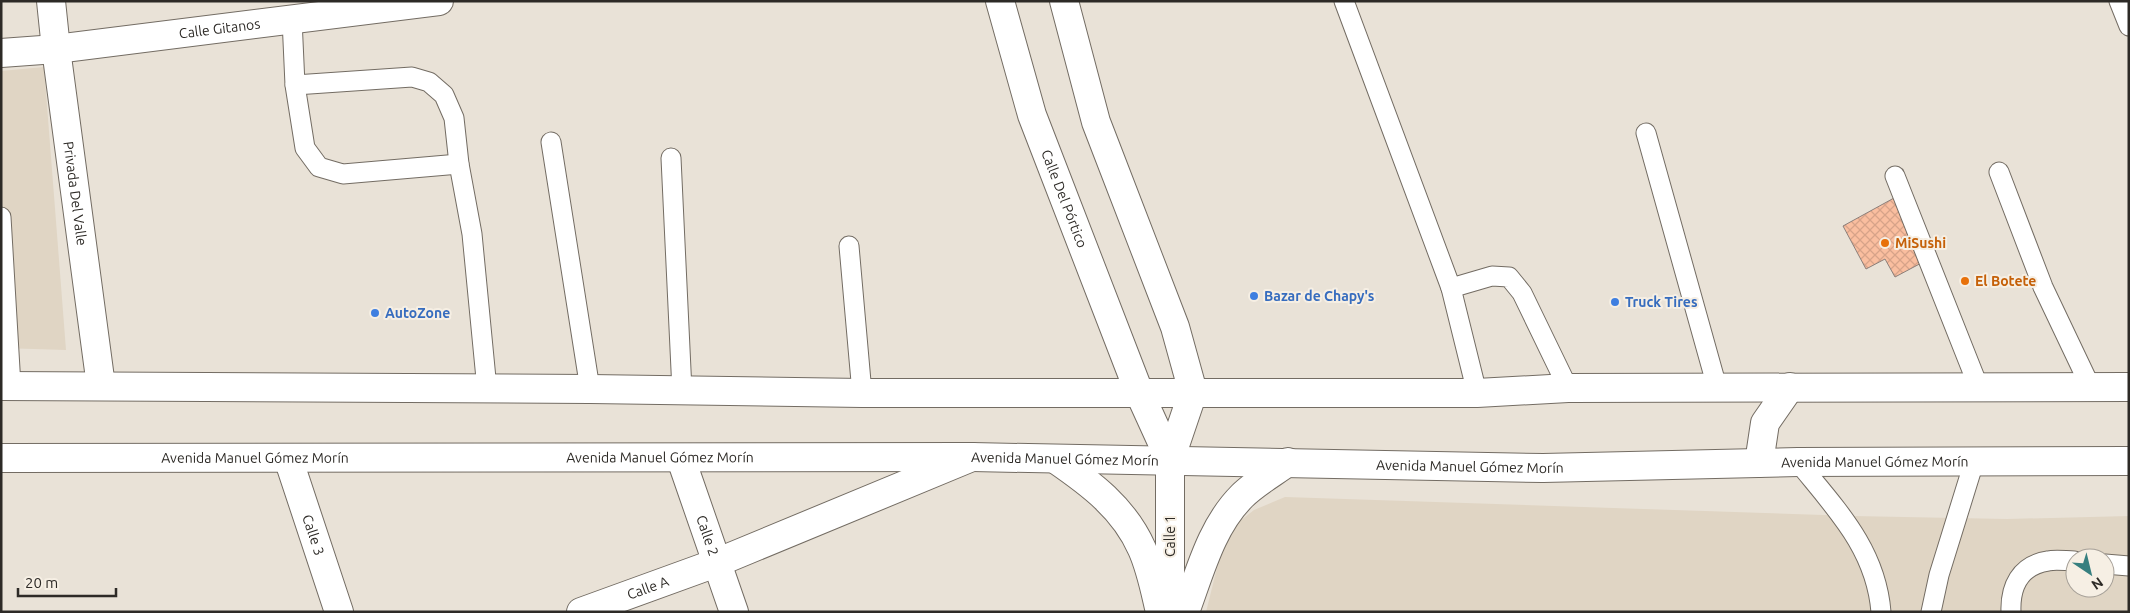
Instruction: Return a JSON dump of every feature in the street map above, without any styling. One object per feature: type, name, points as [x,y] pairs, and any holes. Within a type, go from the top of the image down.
[{"type":"main road","name":"Privada Del Valle","points":[[52,1],[56,49],[101,386]]},
{"type":"main road","name":"Calle Gitanos","points":[[1,53],[56,49],[399,4],[438,1]]},
{"type":"main road","name":"Calle Del Pórtico","points":[[1000,1],[1032,115],[1139,392]]},
{"type":"main road","points":[[1064,1],[1096,122],[1175,327],[1193,392]]},
{"type":"main road","points":[[6,386],[590,389],[862,393],[1477,393],[1568,388],[2129,387]]},
{"type":"main road","points":[[1760,464],[1765,424],[1790,388]]},
{"type":"main road","name":"Calle 1","points":[[1139,392],[1170,460]]},
{"type":"main road","name":"Calle 1","points":[[1170,612],[1170,460],[1193,392]]},
{"type":"main road","name":"Avenida Manuel Gómez Morín","points":[[1,458],[972,458],[1288,462],[1543,468],[1798,462],[2129,461]]},
{"type":"main road","name":"Calle 3","points":[[288,458],[339,612]]},
{"type":"main road","name":"Calle A","points":[[580,612],[716,562],[972,458]]},
{"type":"main road","name":"Calle 2","points":[[681,459],[734,612]]},
{"type":"main road","points":[[1055,459],[1088,482],[1114,505],[1130,526],[1148,565],[1160,612]]},
{"type":"main road","points":[[1185,612],[1215,533],[1230,510],[1243,495],[1288,462]]},
{"type":"lane","points":[[1344,1],[1451,288],[1477,393]]},
{"type":"lane","points":[[2119,1],[2129,26]]},
{"type":"lane","points":[[292,19],[295,85],[304,148],[319,167],[343,174],[459,164]]},
{"type":"lane","points":[[295,85],[412,76],[429,82],[444,95],[454,118],[459,164],[472,234],[487,389]]},
{"type":"lane","points":[[1646,133],[1717,387]]},
{"type":"lane","points":[[551,142],[590,389]]},
{"type":"lane","points":[[671,158],[682,391]]},
{"type":"lane","points":[[1999,172],[2043,287],[2091,388]]},
{"type":"lane","points":[[1895,176],[1979,388]]},
{"type":"lane","points":[[1,217],[6,386]]},
{"type":"lane","points":[[849,246],[862,393]]},
{"type":"lane","points":[[1451,288],[1492,276],[1509,277],[1522,293],[1568,388]]},
{"type":"lane","points":[[1798,462],[1841,515],[1862,547],[1872,566],[1879,590],[1881,612]]},
{"type":"lane","points":[[1931,612],[1939,575],[1974,462]]},
{"type":"lane","points":[[2011,612],[2012,589],[2018,577],[2034,564],[2048,560],[2065,561]]},
{"type":"lane","points":[[2115,565],[2129,566]]},
{"type":"shaded area","points":[[44,67],[66,350],[1,348],[1,71]]},
{"type":"shaded area","points":[[1285,497],[1853,516],[2007,519],[2129,516],[2129,612],[1206,612],[1226,532],[1254,510]]},
{"type":"building","name":"MiSushi","points":[[1894,198],[1927,260],[1895,277],[1885,259],[1866,269],[1843,226]]},
{"type":"place","name":"MiSushi","points":[[1885,243]]},
{"type":"place","name":"El Botete","points":[[1965,281]]},
{"type":"place","name":"Bazar de Chapy's","points":[[1254,296]]},
{"type":"place","name":"Truck Tires","points":[[1615,302]]},
{"type":"place","name":"AutoZone","points":[[375,313]]}]
